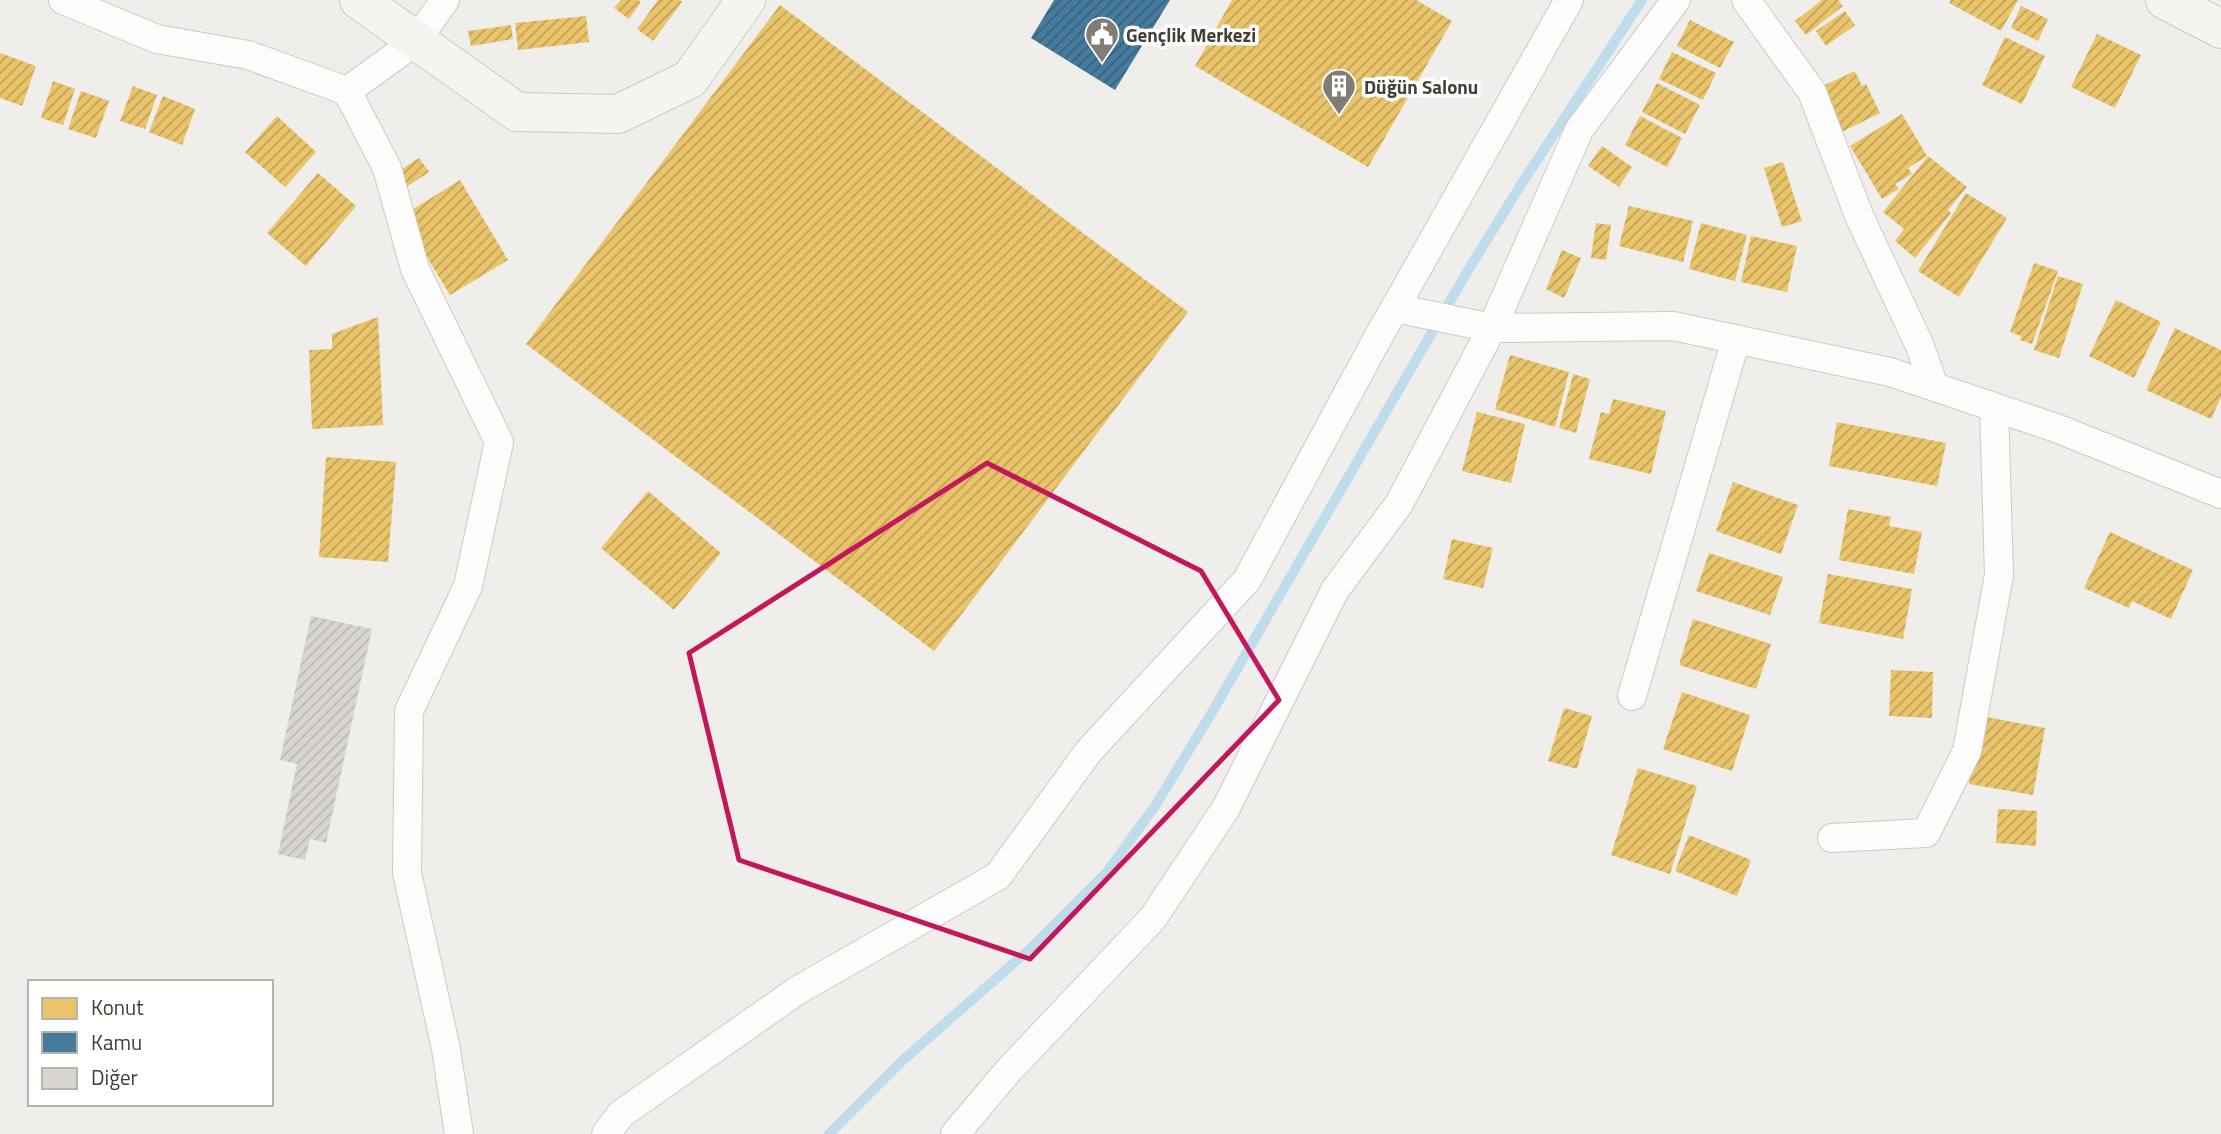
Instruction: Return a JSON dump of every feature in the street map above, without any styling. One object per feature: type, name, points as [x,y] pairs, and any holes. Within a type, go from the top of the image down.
[{"type":"street","points":[[63,0],[157,39],[248,55],[347,91],[387,168],[415,269],[499,442],[468,586],[409,711],[407,873],[446,1049],[458,1134]]},
{"type":"street","points":[[359,0],[517,112],[618,114],[690,79],[737,3]]},
{"type":"street","points":[[347,91],[416,41],[445,0]]},
{"type":"street","points":[[606,1134],[621,1114],[798,990],[998,876],[1089,751],[1247,580],[1408,311],[1569,0]]},
{"type":"street","points":[[956,1134],[1009,1070],[1153,918],[1226,808],[1335,590],[1399,503],[1482,326],[1579,130],[1676,0]]},
{"type":"street","points":[[1746,0],[1812,92],[1860,218],[1919,344],[1934,386]]},
{"type":"street","points":[[2165,0],[2221,29]]},
{"type":"street","points":[[1408,311],[1482,326],[1673,326],[1890,372],[2056,428],[2221,494]]},
{"type":"street","points":[[1632,696],[1736,340]]},
{"type":"street","points":[[1832,838],[1926,833],[1967,751],[1999,575],[1994,407]]},
{"type":"highlighted area","points":[[987,463],[1201,571],[1279,700],[1030,959],[739,860],[689,653]]},
{"type":"building: Konut","points":[[621,0],[641,2],[629,19],[614,8]]},
{"type":"building: Konut","points":[[658,0],[682,2],[653,41],[637,29]]},
{"type":"building: Konut","name":"Düğün Salonu","points":[[1232,0],[1416,0],[1452,21],[1368,167],[1195,66]]},
{"type":"building: Konut","points":[[1822,0],[1838,0],[1843,6],[1806,35],[1795,21]]},
{"type":"building: Konut","points":[[1951,0],[2018,0],[2001,31],[1949,3]]},
{"type":"building: Konut","points":[[780,5],[1188,312],[934,651],[526,344]]},
{"type":"building: Konut","points":[[2021,6],[2048,19],[2038,41],[2011,28]]},
{"type":"building: Konut","points":[[1845,11],[1855,25],[1826,46],[1816,31]]},
{"type":"building: Konut","points":[[586,16],[589,42],[518,50],[515,23]]},
{"type":"building: Konut","points":[[1690,20],[1734,42],[1720,68],[1677,46]]},
{"type":"building: Konut","points":[[511,25],[513,39],[471,46],[468,31]]},
{"type":"building: Konut","points":[[2097,34],[2141,55],[2115,108],[2071,87]]},
{"type":"building: Konut","points":[[2005,37],[2045,56],[2022,104],[1982,85]]},
{"type":"building: Konut","points":[[1672,52],[1716,73],[1703,100],[1659,79]]},
{"type":"building: Konut","points":[[0,53],[36,66],[22,106],[0,98]]},
{"type":"building: Konut","points":[[1855,71],[1862,86],[1866,84],[1880,113],[1842,132],[1821,87]]},
{"type":"building: Konut","points":[[53,81],[75,89],[63,125],[41,118]]},
{"type":"building: Konut","points":[[1657,83],[1700,105],[1685,134],[1642,112]]},
{"type":"building: Konut","points":[[133,86],[157,95],[145,129],[120,121]]},
{"type":"building: Konut","points":[[81,91],[109,101],[96,138],[68,129]]},
{"type":"building: Konut","points":[[163,96],[195,109],[182,145],[149,132]]},
{"type":"building: Konut","points":[[1902,114],[1927,156],[1908,168],[1912,174],[1895,184],[1899,189],[1882,199],[1850,146]]},
{"type":"building: Konut","points":[[277,116],[316,152],[285,187],[245,152]]},
{"type":"building: Konut","points":[[1640,116],[1682,138],[1667,167],[1625,145]]},
{"type":"building: Konut","points":[[1602,146],[1632,167],[1619,187],[1588,166]]},
{"type":"building: Konut","points":[[1928,156],[1967,187],[1948,210],[1951,213],[1915,258],[1895,241],[1904,229],[1883,212]]},
{"type":"building: Konut","points":[[419,158],[429,172],[405,188],[396,173]]},
{"type":"building: Konut","points":[[1783,162],[1802,221],[1782,227],[1764,168]]},
{"type":"building: Konut","points":[[318,173],[356,206],[306,266],[267,233]]},
{"type":"building: Konut","points":[[460,180],[508,260],[450,295],[402,216]]},
{"type":"building: Konut","points":[[1966,193],[2007,218],[1959,297],[1918,271]]},
{"type":"building: Konut","points":[[1629,206],[1693,221],[1683,262],[1619,246]]},
{"type":"building: Konut","points":[[1596,223],[1611,225],[1606,260],[1591,258]]},
{"type":"building: Konut","points":[[1701,223],[1747,235],[1735,281],[1689,269]]},
{"type":"building: Konut","points":[[1751,236],[1797,246],[1787,292],[1741,282]]},
{"type":"building: Konut","points":[[1562,250],[1581,258],[1564,298],[1546,289]]},
{"type":"building: Konut","points":[[2034,263],[2058,271],[2032,344],[2020,340],[2021,336],[2010,332]]},
{"type":"building: Konut","points":[[2058,276],[2083,284],[2059,358],[2034,350]]},
{"type":"building: Konut","points":[[2116,300],[2161,322],[2134,378],[2089,356]]},
{"type":"building: Konut","points":[[378,317],[383,425],[312,429],[309,350],[332,349],[332,334]]},
{"type":"building: Konut","points":[[2175,328],[2221,350],[2221,397],[2211,419],[2146,390]]},
{"type":"building: Konut","points":[[1510,355],[1569,372],[1555,427],[1495,409]]},
{"type":"building: Konut","points":[[1573,374],[1590,379],[1576,433],[1559,428]]},
{"type":"building: Konut","points":[[1613,399],[1666,411],[1651,474],[1589,459],[1601,412],[1609,414]]},
{"type":"building: Konut","points":[[1477,412],[1525,424],[1511,483],[1462,471]]},
{"type":"building: Konut","points":[[1837,422],[1946,443],[1937,486],[1829,466]]},
{"type":"building: Konut","points":[[326,457],[396,462],[388,562],[319,557]]},
{"type":"building: Konut","points":[[1733,482],[1798,505],[1781,554],[1716,531]]},
{"type":"building: Konut","points":[[648,491],[721,553],[674,610],[601,548]]},
{"type":"building: Konut","points":[[1848,509],[1891,517],[1889,526],[1922,532],[1914,574],[1839,560]]},
{"type":"building: Konut","points":[[2110,532],[2193,570],[2171,619],[2132,601],[2129,608],[2084,588]]},
{"type":"building: Konut","points":[[1452,539],[1493,548],[1483,588],[1443,579]]},
{"type":"building: Konut","points":[[1709,553],[1783,577],[1770,615],[1696,591]]},
{"type":"building: Konut","points":[[1828,574],[1912,589],[1903,639],[1819,623]]},
{"type":"building: Konut","points":[[1693,619],[1771,644],[1756,689],[1679,665]]},
{"type":"building: Konut","points":[[1891,670],[1933,672],[1932,718],[1889,716]]},
{"type":"building: Konut","points":[[1682,692],[1750,715],[1732,771],[1663,749]]},
{"type":"building: Konut","points":[[1564,708],[1592,716],[1577,769],[1548,761]]},
{"type":"building: Konut","points":[[1981,716],[2045,728],[2033,795],[1969,784]]},
{"type":"building: Konut","points":[[1638,768],[1697,786],[1670,874],[1611,855]]},
{"type":"building: Konut","points":[[1998,809],[2037,811],[2036,846],[1996,843]]},
{"type":"building: Konut","points":[[1689,835],[1751,860],[1737,896],[1675,871]]},
{"type":"building: Kamu","name":"Gençlik Merkezi","points":[[1054,0],[1170,0],[1115,90],[1031,38]]},
{"type":"building: Diğer","points":[[311,616],[372,629],[326,843],[310,839],[305,860],[278,854],[297,764],[280,760]]},
{"type":"waterway","points":[[829,1134],[902,1061],[1031,948],[1107,872],[1155,806],[1467,272],[1642,0]]},
{"type":"place","name":"Gençlik Merkezi","points":[[1102,64]]},
{"type":"place","name":"Düğün Salonu","points":[[1339,116]]}]
